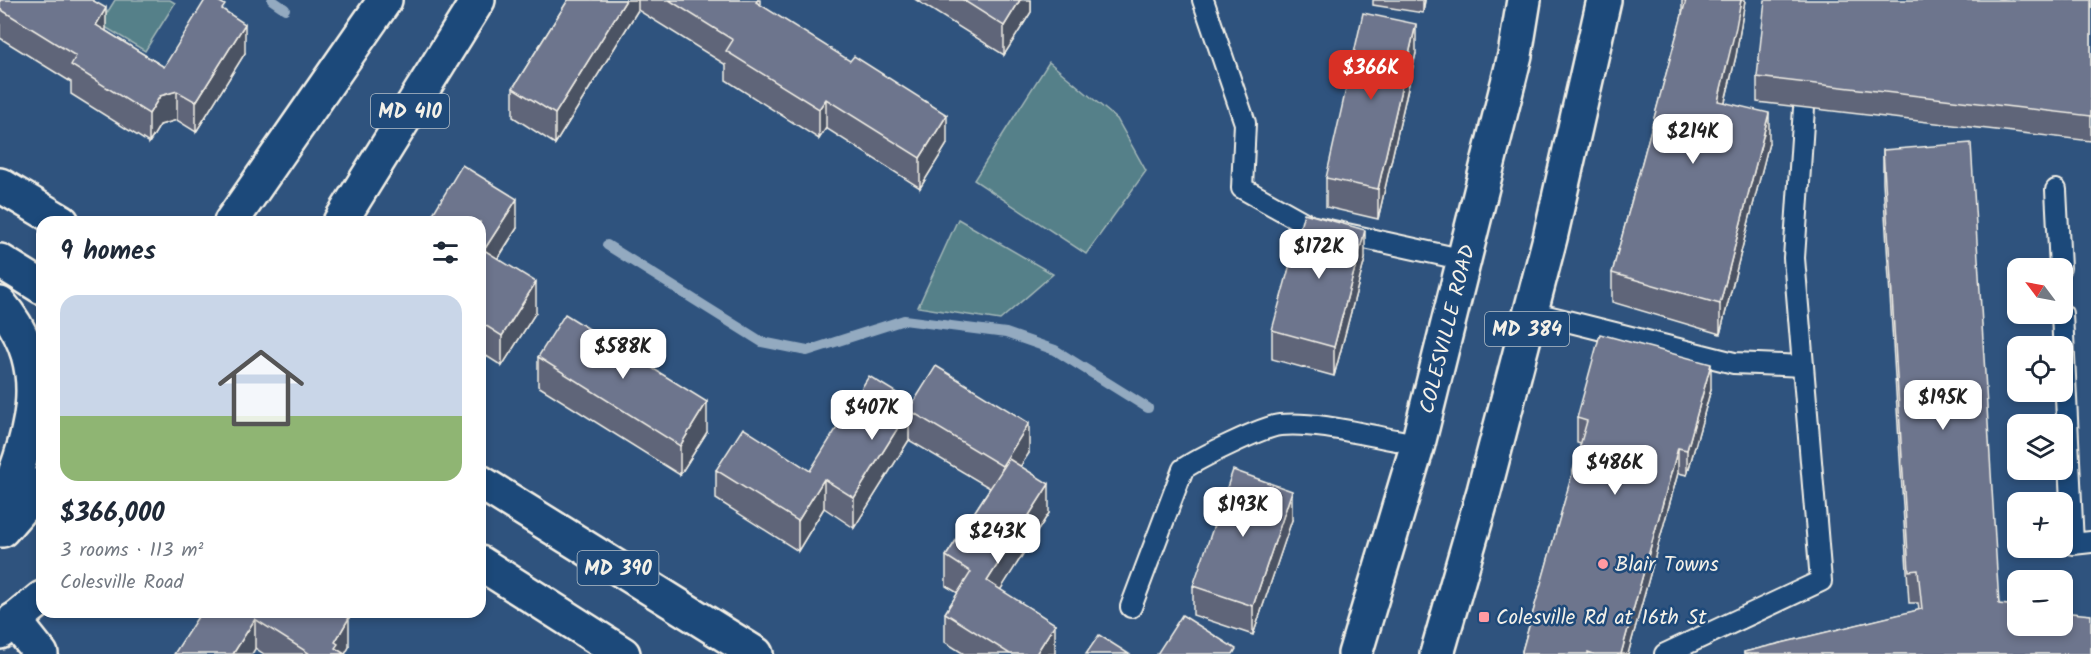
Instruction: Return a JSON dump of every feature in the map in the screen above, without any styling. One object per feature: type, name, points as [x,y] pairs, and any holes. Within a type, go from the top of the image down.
[{"type":"main road","points":[[235,216],[385,0]]},
{"type":"main road","name":"MD 410","points":[[344,216],[478,0]]},
{"type":"main road","name":"COLESVILLE ROAD","points":[[1355,654],[1418,444],[1515,55],[1524,0]]},
{"type":"main road","name":"MD 384","points":[[1437,654],[1484,491],[1531,312],[1600,25],[1604,0]]},
{"type":"main road","points":[[0,185],[52,216]]},
{"type":"main road","points":[[0,261],[36,283]]},
{"type":"main road","points":[[0,304],[12,319],[31,366],[34,391],[30,432],[0,512]]},
{"type":"main road","name":"MD 390","points":[[486,486],[756,654]]},
{"type":"main road","points":[[0,533],[36,491]]},
{"type":"main road","points":[[486,567],[623,654]]},
{"type":"main road","points":[[36,603],[7,626],[41,654]]},
{"type":"lane","points":[[1203,0],[1245,123],[1242,188],[1310,226],[1465,260]]},
{"type":"lane","points":[[1665,654],[1821,581],[1794,258],[1804,108]]},
{"type":"lane","points":[[2056,190],[2059,258]]},
{"type":"lane","points":[[1531,312],[1734,363],[1803,366]]},
{"type":"lane","points":[[2062,324],[2073,544],[2091,542]]},
{"type":"lane","points":[[1131,607],[1183,469],[1199,458],[1279,425],[1319,427],[1418,444]]},
{"type":"green space","points":[[115,0],[170,0],[175,3],[145,51],[100,24]]},
{"type":"green space","points":[[1049,62],[1117,119],[1146,171],[1086,254],[974,180]]},
{"type":"green space","points":[[958,219],[1053,274],[1000,320],[918,307]]},
{"type":"building","points":[[0,0],[92,0],[106,8],[96,25],[164,67],[205,0],[216,0],[225,5],[222,9],[245,24],[196,102],[177,91],[160,96],[149,114],[71,65],[76,56],[0,9]]},
{"type":"building","points":[[568,0],[626,0],[555,114],[513,88]]},
{"type":"building","points":[[669,0],[758,0],[756,2],[850,61],[854,56],[947,115],[920,158],[826,99],[819,109],[726,51],[733,40]]},
{"type":"building","points":[[963,0],[1020,0],[1004,26]]},
{"type":"building","points":[[1686,0],[1741,0],[1718,101],[1769,113],[1720,304],[1612,273]]},
{"type":"building","points":[[1765,0],[2091,0],[2091,116],[1757,77]]},
{"type":"building","points":[[1363,13],[1416,24],[1378,189],[1326,178]]},
{"type":"building","points":[[1971,143],[1999,604],[2007,605],[2007,636],[2073,636],[2073,613],[2091,615],[2091,654],[1744,654],[1744,652],[1922,609],[1918,570],[1909,571],[1883,150]]},
{"type":"building","points":[[462,165],[517,199],[486,247],[486,216],[432,216]]},
{"type":"building","points":[[1304,213],[1365,230],[1334,347],[1272,330]]},
{"type":"building","points":[[486,251],[536,282],[502,336],[486,326]]},
{"type":"building","points":[[565,314],[707,402],[680,446],[538,357]]},
{"type":"building","name":"Blair Towns","points":[[1600,334],[1711,364],[1687,450],[1678,448],[1621,654],[1588,652],[1588,654],[1523,654],[1587,421],[1577,418]]},
{"type":"building","points":[[936,366],[1029,423],[1002,466],[909,410],[854,498],[824,479],[798,521],[716,470],[743,428],[810,471],[869,376],[913,403]]},
{"type":"building","points":[[1009,459],[1049,484],[987,581],[1055,624],[1036,654],[1010,654],[945,613],[971,572],[946,556]]},
{"type":"building","points":[[1233,470],[1292,491],[1253,606],[1193,586]]},
{"type":"building","points":[[1182,615],[1236,649],[1233,654],[1157,654]]},
{"type":"building","points":[[197,618],[349,618],[335,642],[338,644],[335,648],[345,654],[310,654],[255,619],[233,654],[174,654]]},
{"type":"building","points":[[1099,635],[1129,654],[1086,654]]},
{"type":"waterway","points":[[272,0],[285,9]]},
{"type":"waterway","points":[[607,245],[762,342],[807,351],[904,320],[1006,333],[1055,350],[1148,408]]},
{"type":"place","name":"Blair Towns","points":[[1603,564]]},
{"type":"place","name":"Colesville Rd at 16th St","points":[[1484,617]]}]
